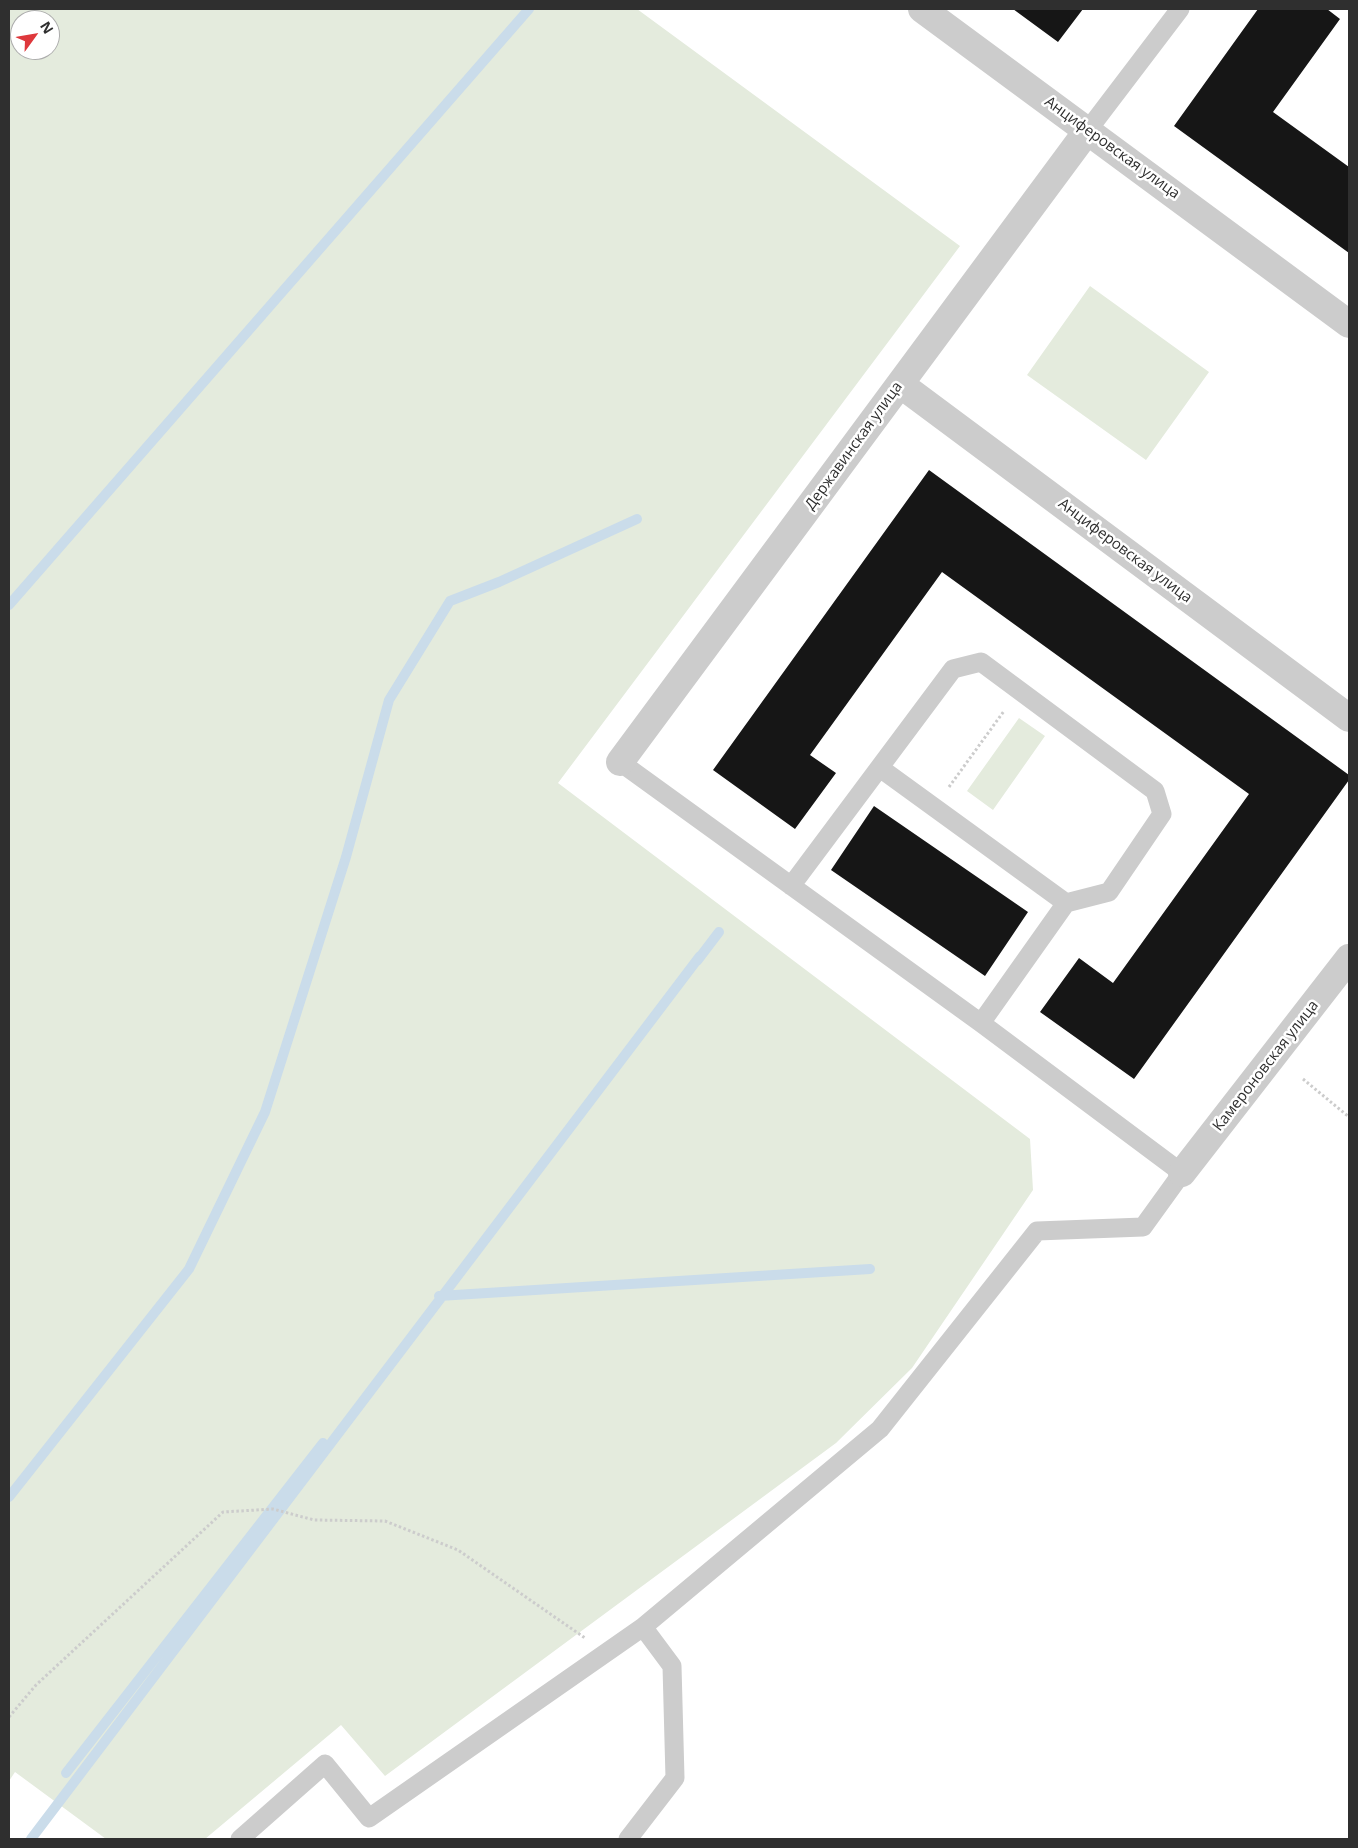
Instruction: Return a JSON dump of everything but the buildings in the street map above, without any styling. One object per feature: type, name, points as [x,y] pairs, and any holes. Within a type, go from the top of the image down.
[{"type":"street","name":"Анциферовская улица","points":[[922,9],[1349,324]]},
{"type":"street","name":"Державинская улица","points":[[620,762],[1088,130]]},
{"type":"street","name":"Анциферовская улица","points":[[900,384],[1349,718]]},
{"type":"street","name":"Камероновская улица","points":[[1182,1173],[1349,958]]},
{"type":"lane","points":[[1088,130],[1180,9]]},
{"type":"lane","points":[[791,886],[953,669],[981,662],[1154,791],[1162,814],[1109,892],[1066,903],[981,1023]]},
{"type":"lane","points":[[240,1839],[325,1764],[369,1818],[643,1627],[880,1429],[1038,1231],[1143,1227],[1182,1173],[981,1023],[620,762]]},
{"type":"lane","points":[[880,768],[1066,903]]},
{"type":"lane","points":[[628,1839],[675,1778],[672,1666],[643,1627]]},
{"type":"path","points":[[934,807],[1019,690]]},
{"type":"path","points":[[1303,1078],[1349,1117]]},
{"type":"path","points":[[9,1717],[36,1685],[223,1512],[273,1509],[314,1520],[385,1521],[458,1550],[606,1653]]},
{"type":"shaded area","points":[[9,9],[637,9],[960,246],[558,783],[1030,1139],[1033,1190],[912,1368],[836,1443],[385,1776],[341,1725],[205,1839],[106,1839],[15,1772],[9,1781]]},
{"type":"shaded area","points":[[1090,286],[1209,372],[1146,460],[1027,375]]},
{"type":"shaded area","points":[[1019,718],[1045,736],[993,810],[967,791]]},
{"type":"waterway","points":[[9,605],[529,9]]},
{"type":"waterway","points":[[9,1497],[189,1269],[265,1112],[346,857],[389,700],[450,601],[499,582],[637,519]]},
{"type":"waterway","points":[[697,961],[719,932]]},
{"type":"waterway","points":[[31,1839],[700,956]]},
{"type":"waterway","points":[[439,1296],[870,1269]]},
{"type":"waterway","points":[[66,1773],[323,1443]]}]
